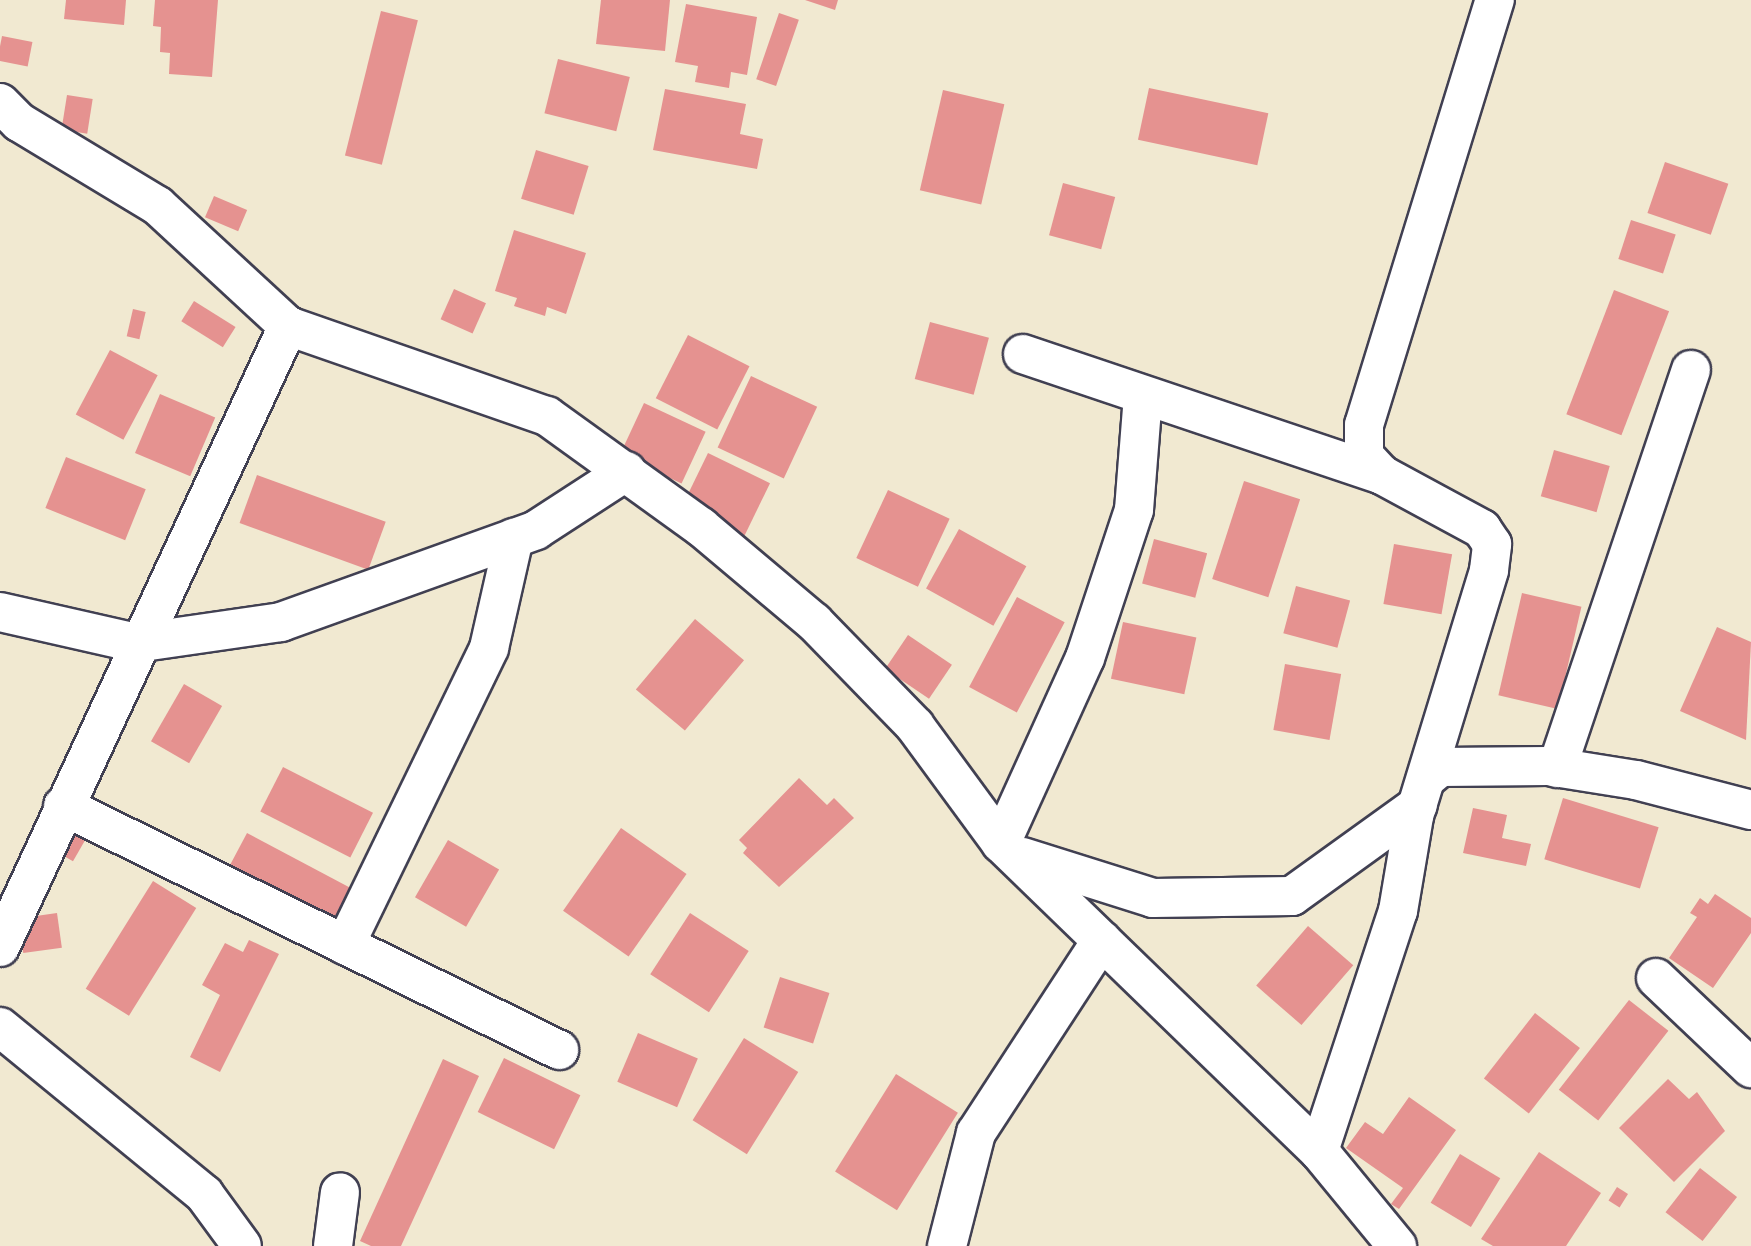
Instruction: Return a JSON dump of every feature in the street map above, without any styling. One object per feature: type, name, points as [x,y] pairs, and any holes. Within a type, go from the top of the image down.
[{"type":"street","points":[[1382,475],[1364,456],[1364,425],[1495,0]]},
{"type":"street","points":[[6,115],[158,206],[288,326],[547,416],[627,471],[814,622],[915,726],[1008,849],[1319,1151],[1397,1246]]},
{"type":"street","points":[[0,947],[136,643],[288,326]]},
{"type":"street","points":[[1023,354],[1382,475],[1466,516],[1492,544],[1422,792],[1398,911],[1319,1151]]},
{"type":"street","points":[[1557,768],[1691,370]]},
{"type":"street","points":[[1008,849],[1085,658],[1135,510],[1143,396]]},
{"type":"street","points":[[0,612],[136,643],[281,622],[514,538],[627,471]]},
{"type":"street","points":[[345,946],[489,648],[514,538]]},
{"type":"street","points":[[1008,849],[1153,898],[1292,896],[1422,792],[1440,767],[1463,765],[1557,768],[1751,810]]},
{"type":"street","points":[[63,806],[559,1050]]},
{"type":"street","points":[[947,1246],[976,1133],[1102,940]]},
{"type":"street","points":[[1656,978],[1751,1068]]},
{"type":"street","points":[[0,1027],[204,1194],[243,1246]]},
{"type":"street","points":[[333,1246],[340,1192]]},
{"type":"building","points":[[66,0],[126,0],[124,25],[64,19]]},
{"type":"building","points":[[155,0],[218,0],[212,77],[169,74],[170,53],[160,52],[161,27],[153,26]]},
{"type":"building","points":[[601,0],[670,0],[665,51],[596,44]]},
{"type":"building","points":[[805,0],[838,0],[835,10]]},
{"type":"building","points":[[686,4],[757,17],[747,75],[731,72],[729,88],[695,82],[698,66],[675,62]]},
{"type":"building","points":[[381,11],[418,20],[382,165],[345,156]]},
{"type":"building","points":[[779,13],[799,20],[776,86],[756,79]]},
{"type":"building","points":[[2,36],[32,42],[28,66],[0,61]]},
{"type":"building","points":[[558,59],[630,77],[616,131],[544,113]]},
{"type":"building","points":[[1149,88],[1268,113],[1257,165],[1138,140]]},
{"type":"building","points":[[665,89],[746,104],[740,134],[763,139],[757,169],[653,150]]},
{"type":"building","points":[[943,90],[1004,104],[981,205],[920,190]]},
{"type":"building","points":[[67,95],[93,99],[87,134],[62,130]]},
{"type":"building","points":[[536,150],[589,166],[574,215],[521,199]]},
{"type":"building","points":[[1665,162],[1728,184],[1711,235],[1647,213]]},
{"type":"building","points":[[1063,183],[1115,197],[1101,249],[1049,235]]},
{"type":"building","points":[[214,196],[247,210],[238,231],[205,217]]},
{"type":"building","points":[[1631,220],[1676,235],[1663,274],[1618,259]]},
{"type":"building","points":[[514,230],[586,253],[566,314],[547,307],[545,316],[514,306],[517,298],[495,291]]},
{"type":"building","points":[[454,289],[486,303],[473,333],[441,319]]},
{"type":"building","points":[[1614,290],[1669,311],[1621,435],[1566,414]]},
{"type":"building","points":[[194,301],[236,327],[223,347],[181,321]]},
{"type":"building","points":[[133,309],[146,312],[139,339],[127,336]]},
{"type":"building","points":[[930,322],[989,338],[974,395],[915,379]]},
{"type":"building","points":[[688,335],[749,366],[717,430],[656,398]]},
{"type":"building","points":[[110,350],[158,375],[123,440],[76,414]]},
{"type":"building","points":[[751,376],[817,407],[784,478],[718,448]]},
{"type":"building","points":[[160,394],[215,417],[190,476],[135,453]]},
{"type":"building","points":[[644,403],[706,432],[682,483],[620,455]]},
{"type":"building","points":[[1554,450],[1610,466],[1597,512],[1541,496]]},
{"type":"building","points":[[708,453],[770,483],[745,535],[683,505]]},
{"type":"building","points":[[66,457],[146,489],[125,540],[45,508]]},
{"type":"building","points":[[257,475],[386,522],[368,570],[240,523]]},
{"type":"building","points":[[1244,481],[1300,499],[1268,597],[1212,579]]},
{"type":"building","points":[[888,490],[950,519],[918,587],[856,558]]},
{"type":"building","points":[[959,529],[1026,566],[993,626],[926,588]]},
{"type":"building","points":[[1154,539],[1207,553],[1195,598],[1142,583]]},
{"type":"building","points":[[1394,544],[1452,554],[1442,614],[1383,604]]},
{"type":"building","points":[[1296,586],[1350,600],[1337,648],[1283,633]]},
{"type":"building","points":[[1522,593],[1581,607],[1558,709],[1498,695]]},
{"type":"building","points":[[1017,597],[1065,622],[1017,712],[969,687]]},
{"type":"building","points":[[695,619],[744,660],[685,731],[636,689]]},
{"type":"building","points":[[1123,622],[1196,638],[1184,694],[1111,679]]},
{"type":"building","points":[[1717,627],[1751,642],[1746,740],[1680,711]]},
{"type":"building","points":[[908,635],[952,665],[929,699],[885,669]]},
{"type":"building","points":[[1285,664],[1341,674],[1329,740],[1273,730]]},
{"type":"building","points":[[184,684],[222,706],[189,763],[151,741]]},
{"type":"building","points":[[283,767],[373,813],[350,857],[260,812]]},
{"type":"building","points":[[799,778],[827,805],[834,798],[854,818],[779,887],[743,853],[747,848],[739,840]]},
{"type":"building","points":[[1563,798],[1659,827],[1640,888],[1544,859]]},
{"type":"building","points":[[1473,808],[1507,815],[1502,838],[1531,844],[1526,866],[1463,853]]},
{"type":"building","points":[[65,815],[91,830],[73,861],[47,846]]},
{"type":"building","points":[[621,828],[687,874],[629,957],[563,911]]},
{"type":"building","points":[[247,833],[352,889],[332,927],[227,871]]},
{"type":"building","points":[[448,840],[499,870],[466,927],[415,897]]},
{"type":"building","points":[[153,881],[196,908],[129,1016],[86,989]]},
{"type":"building","points":[[1715,894],[1751,918],[1751,933],[1713,988],[1669,958],[1697,917],[1690,913],[1700,898],[1708,904]]},
{"type":"building","points":[[57,913],[62,948],[23,953],[18,918]]},
{"type":"building","points":[[690,913],[749,951],[709,1012],[650,974]]},
{"type":"building","points":[[1308,926],[1353,965],[1301,1025],[1256,986]]},
{"type":"building","points":[[249,940],[279,954],[220,1072],[190,1057],[220,995],[202,985],[225,943],[243,952]]},
{"type":"building","points":[[780,977],[829,993],[813,1043],[764,1027]]},
{"type":"building","points":[[1629,1000],[1668,1031],[1598,1121],[1559,1090]]},
{"type":"building","points":[[1535,1013],[1580,1048],[1529,1113],[1484,1078]]},
{"type":"building","points":[[638,1033],[698,1058],[677,1107],[617,1082]]},
{"type":"building","points":[[744,1038],[798,1072],[747,1154],[693,1120]]},
{"type":"building","points":[[504,1058],[580,1095],[554,1149],[478,1112]]},
{"type":"building","points":[[443,1059],[479,1076],[401,1246],[371,1246],[360,1241]]},
{"type":"building","points":[[896,1074],[958,1113],[897,1210],[835,1172]]},
{"type":"building","points":[[1668,1079],[1689,1099],[1697,1092],[1725,1131],[1674,1182],[1619,1128]]},
{"type":"building","points":[[1409,1097],[1456,1130],[1399,1209],[1391,1204],[1403,1188],[1346,1148],[1365,1122],[1383,1134]]},
{"type":"building","points":[[1539,1152],[1601,1193],[1566,1246],[1493,1246],[1481,1239]]},
{"type":"building","points":[[1460,1154],[1500,1178],[1471,1227],[1431,1203]]},
{"type":"building","points":[[1700,1168],[1737,1197],[1703,1241],[1666,1212]]},
{"type":"building","points":[[1617,1187],[1628,1194],[1620,1207],[1609,1201]]}]
